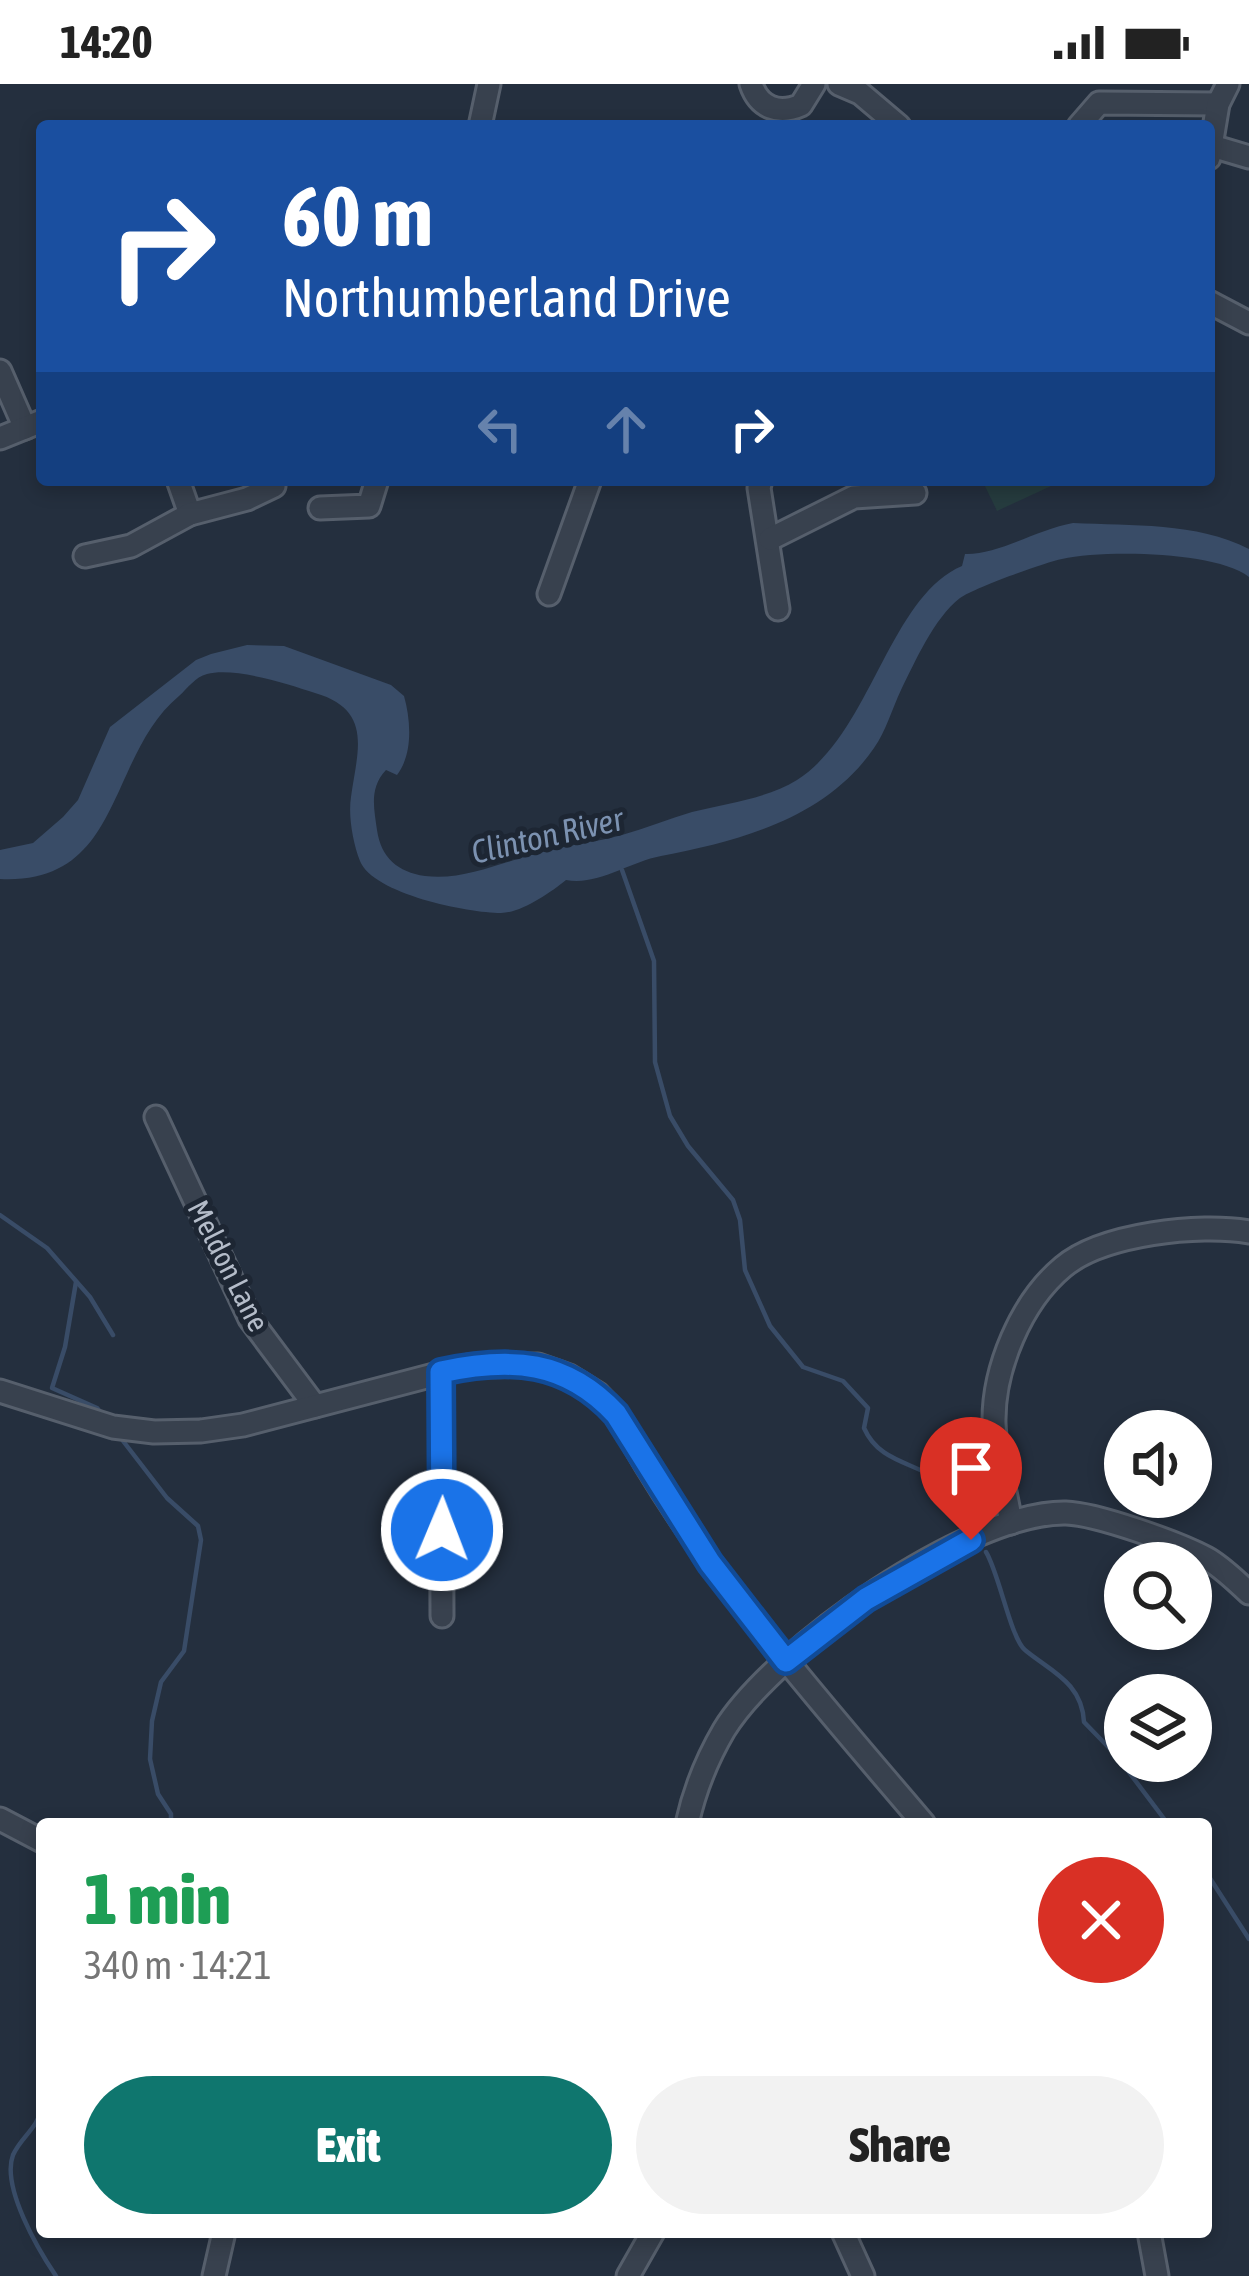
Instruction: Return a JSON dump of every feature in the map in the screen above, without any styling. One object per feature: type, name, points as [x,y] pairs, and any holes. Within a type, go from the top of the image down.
[{"type":"street","points":[[481,120],[489,84]]},
{"type":"street","points":[[751,84],[767,117],[802,105],[814,84]]},
{"type":"street","points":[[839,84],[860,93],[892,120]]},
{"type":"street","points":[[1082,120],[1100,103],[1223,94],[1215,130]]},
{"type":"street","points":[[1215,153],[1249,157]]},
{"type":"street","points":[[1215,305],[1249,323]]},
{"type":"street","points":[[0,371],[33,425],[0,438]]},
{"type":"street","points":[[180,486],[190,514]]},
{"type":"street","points":[[85,556],[131,547],[190,514],[247,499],[274,486]]},
{"type":"street","points":[[320,508],[370,506],[375,486]]},
{"type":"street","points":[[549,594],[588,486]]},
{"type":"street","points":[[760,486],[778,609]]},
{"type":"street","points":[[770,539],[854,497],[915,493]]},
{"type":"street","name":"Meldon Lane","points":[[156,1117],[250,1319],[315,1406]]},
{"type":"street","points":[[1011,1523],[994,1423],[1000,1374],[1028,1309],[1044,1286],[1066,1264],[1130,1239],[1186,1228],[1249,1232]]},
{"type":"street","points":[[0,1391],[113,1427],[154,1432],[243,1425],[468,1366],[538,1365],[569,1376],[598,1394],[616,1414],[710,1563],[919,1818]]},
{"type":"street","points":[[441,1372],[442,1616]]},
{"type":"street","points":[[688,1818],[693,1797],[726,1728],[786,1661],[866,1599],[939,1556],[1011,1523],[1068,1513],[1112,1524],[1210,1560],[1249,1593]]},
{"type":"street","points":[[0,1820],[36,1838]]},
{"type":"street","points":[[214,2276],[223,2238]]},
{"type":"street","points":[[628,2276],[650,2238]]},
{"type":"street","points":[[846,2238],[863,2276]]},
{"type":"street","points":[[1150,2238],[1157,2276]]},
{"type":"green space","points":[[985,486],[1051,486],[997,511]]},
{"type":"water","points":[[1073,523],[1163,527],[1229,540],[1249,549],[1249,577],[1233,568],[1186,558],[1104,554],[1053,561],[960,598],[934,629],[878,741],[854,772],[806,809],[750,834],[649,859],[590,880],[566,880],[509,912],[467,910],[423,899],[383,883],[360,861],[350,812],[357,734],[346,710],[291,685],[219,672],[195,680],[155,722],[109,813],[70,862],[40,875],[0,879],[0,850],[33,843],[63,817],[78,800],[110,727],[196,660],[247,645],[284,646],[391,685],[404,696],[409,726],[406,757],[397,775],[386,770],[381,777],[374,806],[379,840],[387,856],[415,874],[470,873],[759,796],[797,780],[822,759],[844,731],[916,606],[937,582],[962,566],[965,554]]},
{"type":"waterway","points":[[622,870],[654,961],[655,1062],[670,1116],[688,1146],[733,1200],[745,1270],[770,1326],[803,1367],[843,1381],[868,1408],[864,1428],[874,1443],[945,1484],[969,1517]]},
{"type":"waterway","points":[[0,1215],[47,1248],[90,1297],[113,1335]]},
{"type":"waterway","points":[[76,1282],[65,1347],[52,1388],[102,1414]]},
{"type":"waterway","points":[[120,1437],[167,1498],[198,1526],[201,1540],[184,1651],[161,1682],[152,1721],[150,1759],[158,1794],[171,1818]]},
{"type":"waterway","points":[[986,1552],[1020,1643],[1071,1687],[1084,1722],[1116,1755],[1163,1818]]},
{"type":"waterway","points":[[1212,1881],[1249,1939]]},
{"type":"waterway","points":[[36,2122],[13,2155],[12,2184],[24,2218],[56,2276]]},
{"type":"route","points":[[442,1530],[441,1372],[468,1366],[538,1365],[598,1394],[616,1414],[710,1563],[786,1661],[866,1599],[971,1540]]},
{"type":"water label","name":"Clinton River","points":[[547,835]]}]
